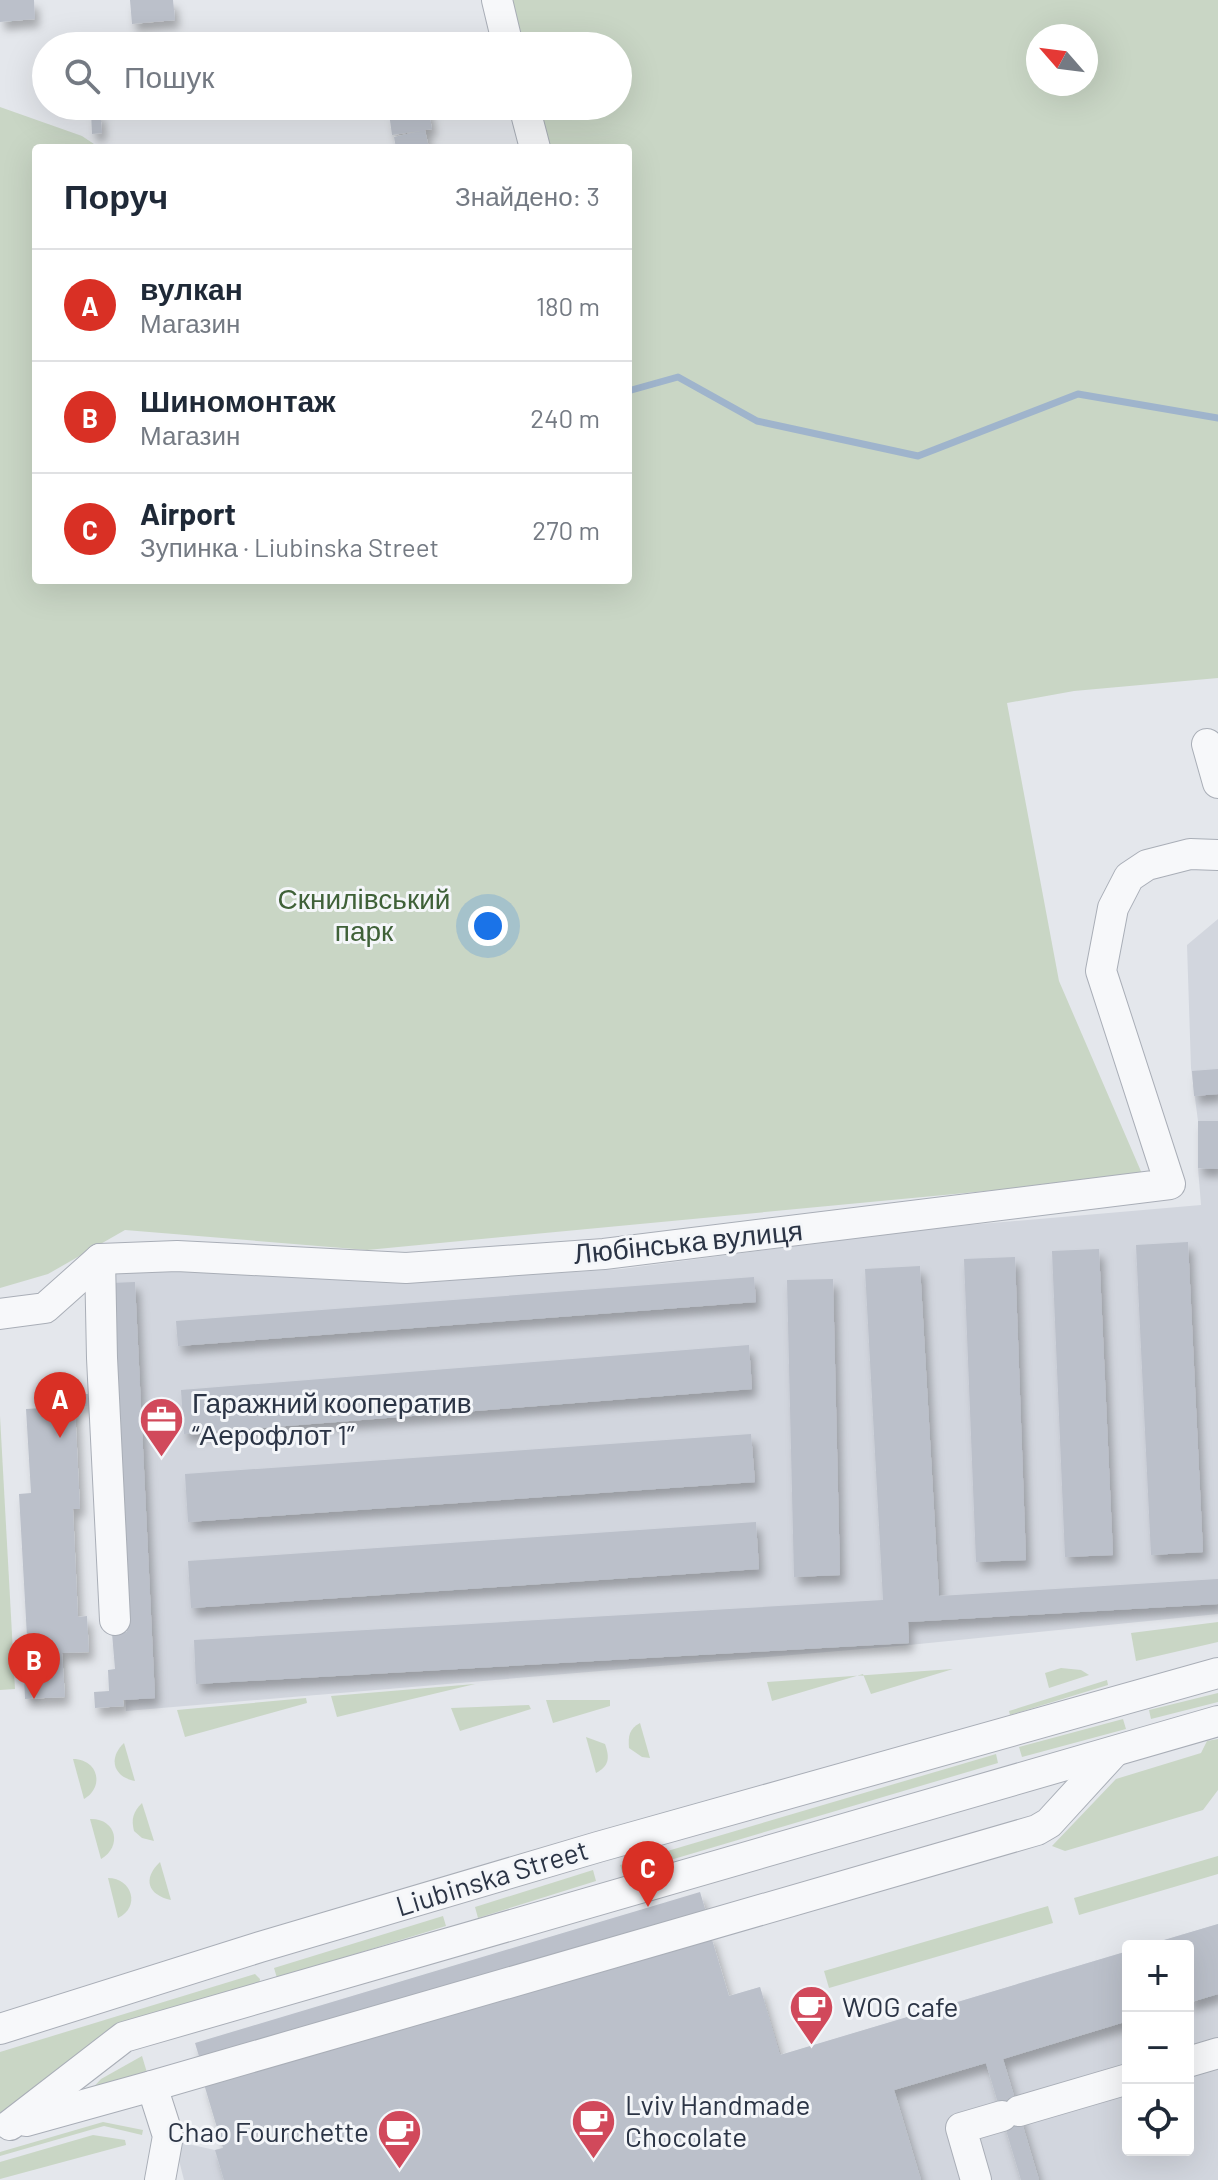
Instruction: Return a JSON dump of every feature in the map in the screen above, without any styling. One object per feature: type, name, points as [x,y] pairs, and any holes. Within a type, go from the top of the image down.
[{"type":"street","points":[[497,0],[505,32]]},
{"type":"street","points":[[528,120],[534,144]]},
{"type":"street","points":[[1207,744],[1218,783]]},
{"type":"street","name":"Любінська вулиця","points":[[100,1259],[177,1256],[406,1268],[436,1266],[604,1254],[1170,1184],[1101,971],[1113,908],[1129,877],[1147,865],[1190,854],[1218,855]]},
{"type":"street","points":[[0,1314],[45,1308],[100,1259]]},
{"type":"street","points":[[100,1259],[115,1620]]},
{"type":"street","name":"Liubinska Street","points":[[0,2029],[260,1947],[598,1847],[1218,1673]]},
{"type":"street","name":"Liubinska Street","points":[[5,2127],[124,2037],[1218,1721]]},
{"type":"street","name":"Liubinska Street","points":[[5,2127],[1037,1830],[1049,1823],[1114,1752]]},
{"type":"street","points":[[1194,2060],[1218,2053]]},
{"type":"street","points":[[976,2180],[961,2128],[1122,2081]]},
{"type":"street","points":[[152,2086],[168,2136],[160,2180]]},
{"type":"shaded area","points":[[1218,919],[1218,1614],[909,1645],[126,1711],[107,1264],[409,1282],[621,1269],[933,1228],[1201,1205],[1198,1121],[1191,1068],[1187,945]]},
{"type":"shaded area","points":[[1218,1924],[1218,2180],[184,2180],[174,2141],[215,2150],[760,1987],[781,2055],[1122,1953],[1122,2156],[1194,2156],[1194,1940],[1165,1940]]},
{"type":"green space","name":"Скнилівський парк","points":[[502,0],[1218,0],[1218,678],[1074,691],[1007,703],[1059,981],[1143,1176],[367,1250],[125,1230],[48,1274],[0,1288],[0,107],[82,136],[94,144],[32,144],[32,584],[632,584],[632,144],[539,144],[533,120],[632,120],[632,32],[510,32]]},
{"type":"green space","points":[[0,1416],[15,1689],[0,1690]]},
{"type":"green space","points":[[1218,1622],[1218,1642],[1136,1661],[1131,1633]]},
{"type":"green space","points":[[1061,1668],[1081,1670],[1089,1675],[1049,1688],[1045,1673]]},
{"type":"green space","points":[[953,1669],[871,1694],[864,1675]]},
{"type":"green space","points":[[857,1676],[772,1701],[767,1682]]},
{"type":"green space","points":[[1107,1680],[1108,1685],[1010,1715],[1009,1711]]},
{"type":"green space","points":[[475,1684],[337,1717],[331,1696]]},
{"type":"green space","points":[[1218,1693],[1218,1702],[1151,1719],[1149,1710]]},
{"type":"green space","points":[[306,1698],[307,1703],[185,1737],[177,1710]]},
{"type":"green space","points":[[546,1700],[610,1700],[610,1706],[553,1723]]},
{"type":"green space","points":[[529,1705],[531,1709],[460,1731],[451,1708]]},
{"type":"green space","points":[[1123,1719],[1126,1729],[1022,1757],[1019,1747]]},
{"type":"green space","points":[[640,1723],[650,1758],[642,1757],[629,1748],[630,1733]]},
{"type":"green space","points":[[586,1737],[605,1744],[607,1749],[606,1764],[596,1773]]},
{"type":"green space","points":[[1218,1739],[1218,1790],[1203,1810],[1065,1851],[1052,1846],[1116,1779],[1201,1753],[1207,1741]]},
{"type":"green space","points":[[124,1743],[135,1781],[122,1775],[115,1766],[116,1755]]},
{"type":"green space","points":[[996,1754],[998,1763],[623,1874],[620,1865]]},
{"type":"green space","points":[[73,1759],[82,1760],[96,1774],[95,1788],[84,1799]]},
{"type":"green space","points":[[142,1803],[154,1841],[142,1838],[134,1831],[134,1816]]},
{"type":"green space","points":[[90,1819],[106,1823],[114,1834],[112,1847],[101,1859]]},
{"type":"green space","points":[[1218,1856],[1218,1874],[1079,1915],[1074,1898]]},
{"type":"green space","points":[[160,1862],[171,1900],[157,1894],[150,1886],[151,1874]]},
{"type":"green space","points":[[593,1870],[596,1881],[478,1918],[475,1907]]},
{"type":"green space","points":[[108,1878],[123,1883],[131,1894],[130,1907],[118,1918]]},
{"type":"green space","points":[[1048,1906],[1053,1923],[829,1988],[824,1971]]},
{"type":"green space","points":[[443,1916],[446,1926],[277,1978],[274,1968]]},
{"type":"green space","points":[[255,1974],[260,1979],[259,1984],[21,2106],[0,2113],[0,2052]]},
{"type":"green space","points":[[142,2056],[148,2076],[88,2093],[101,2079]]},
{"type":"green space","points":[[103,2122],[143,2130],[142,2135],[104,2126],[0,2156],[0,2152]]},
{"type":"green space","points":[[93,2135],[125,2140],[126,2145],[0,2179],[0,2162]]},
{"type":"building","points":[[0,0],[34,0],[35,19],[0,22]]},
{"type":"building","points":[[130,0],[173,0],[175,20],[132,24]]},
{"type":"building","points":[[91,120],[101,120],[102,133],[92,134]]},
{"type":"building","points":[[390,120],[430,120],[432,129],[425,130],[428,144],[395,144],[394,137],[420,131],[392,135]]},
{"type":"building","points":[[1218,1069],[1218,1094],[1194,1096],[1192,1071]]},
{"type":"building","points":[[1198,1121],[1218,1121],[1218,1169],[1198,1168]]},
{"type":"building","points":[[1188,1242],[1203,1552],[1151,1555],[1136,1245]]},
{"type":"building","points":[[1099,1249],[1113,1555],[1065,1557],[1052,1251]]},
{"type":"building","points":[[1015,1257],[1026,1560],[976,1562],[964,1259]]},
{"type":"building","points":[[920,1266],[939,1596],[1218,1579],[1218,1604],[908,1622],[909,1643],[196,1684],[194,1640],[883,1600],[865,1269]]},
{"type":"building","points":[[754,1277],[756,1302],[178,1346],[176,1321]]},
{"type":"building","points":[[833,1279],[840,1575],[794,1577],[787,1280]]},
{"type":"building","points":[[135,1282],[155,1698],[123,1700],[124,1706],[95,1708],[94,1692],[109,1691],[108,1670],[115,1669],[112,1633],[127,1632],[111,1283]]},
{"type":"building","points":[[749,1345],[752,1389],[184,1434],[181,1390]]},
{"type":"building","points":[[80,1394],[94,1394],[94,1406],[81,1406]]},
{"type":"building","points":[[75,1406],[80,1509],[73,1509],[78,1617],[87,1616],[89,1652],[62,1653],[65,1697],[25,1699],[23,1655],[28,1655],[19,1494],[31,1493],[26,1409]]},
{"type":"building","points":[[751,1434],[755,1482],[188,1522],[185,1474]]},
{"type":"building","points":[[756,1522],[759,1569],[191,1608],[188,1561]]},
{"type":"building","points":[[700,1892],[706,1912],[201,2063],[195,2043]]},
{"type":"building","points":[[1218,1924],[1218,1994],[1194,2001],[1194,1940],[1164,1940]]},
{"type":"building","points":[[710,1933],[729,1996],[760,1987],[780,2055],[1122,1953],[1122,2023],[1003,2059],[1039,2180],[1021,2180],[986,2063],[894,2090],[921,2180],[224,2180],[215,2150],[223,2148],[204,2084]]},
{"type":"waterway","points":[[632,390],[678,377],[757,421],[918,456],[1078,394],[1218,418]]},
{"type":"place","name":"вулкан","points":[[60,1438]]},
{"type":"place","name":"Гаражний кооператив “Аерофлот 1”","points":[[161,1458]]},
{"type":"place","name":"Шиномонтаж","points":[[34,1699]]},
{"type":"place","name":"Airport","points":[[648,1907]]},
{"type":"place","name":"WOG cafe","points":[[811,2046]]},
{"type":"place","name":"Lviv Handmade Chocolate","points":[[594,2160]]},
{"type":"place","name":"Chao Fourchette","points":[[400,2171]]}]
